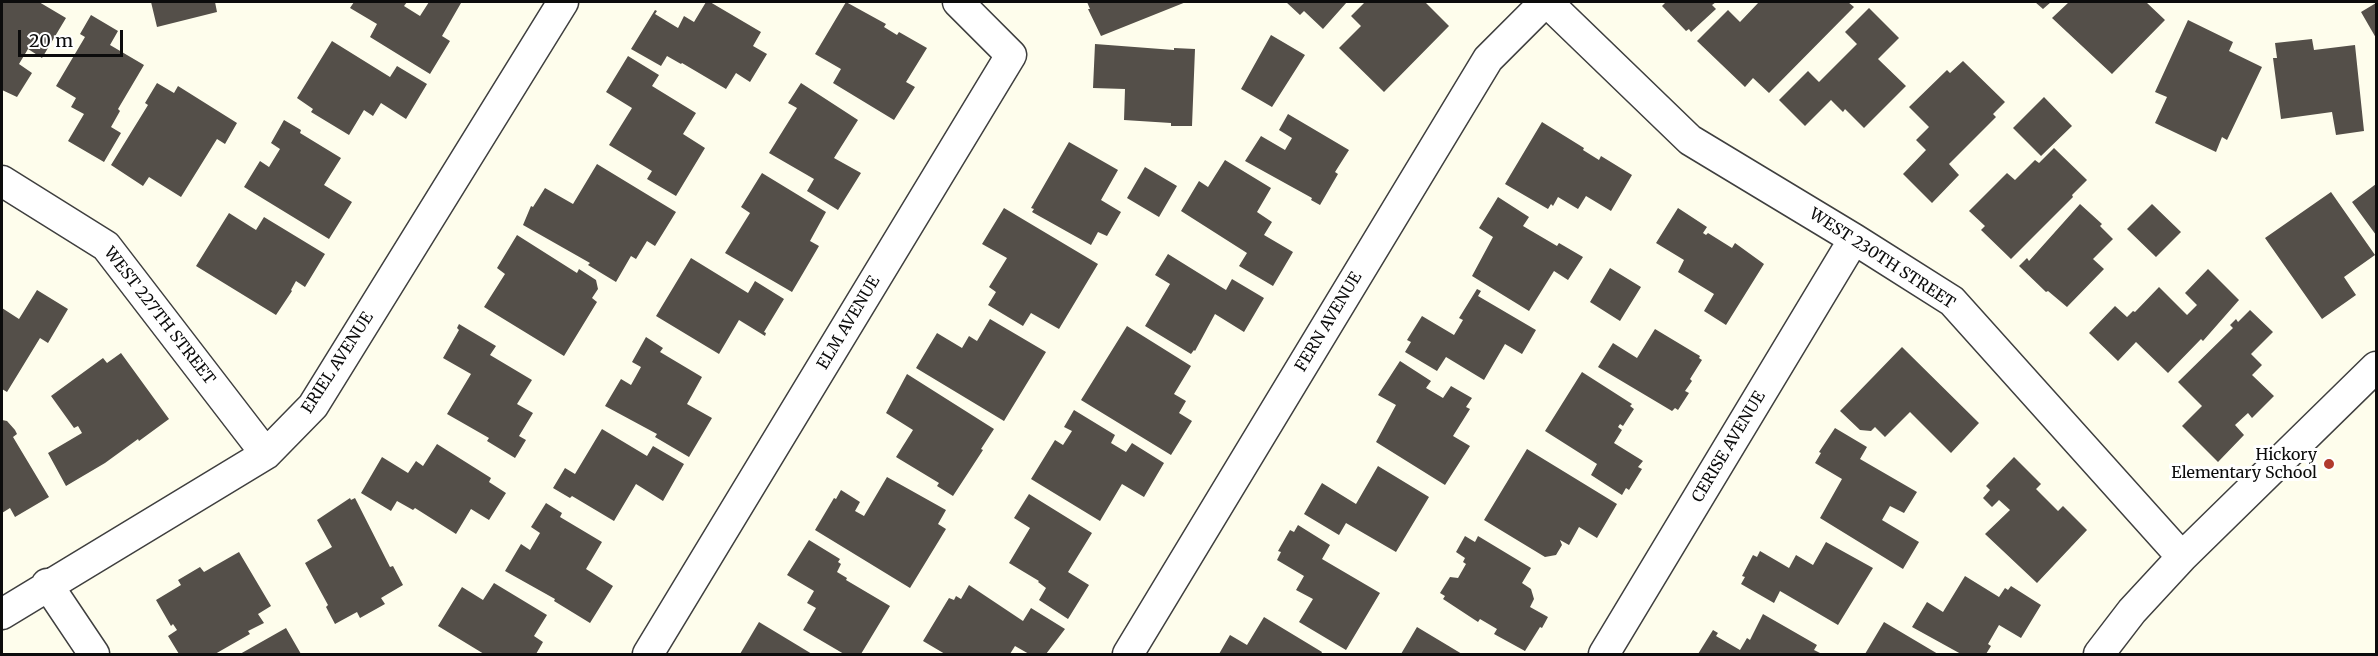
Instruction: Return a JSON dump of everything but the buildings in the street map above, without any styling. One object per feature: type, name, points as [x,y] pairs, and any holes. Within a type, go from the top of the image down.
[{"type":"street","name":"ERIEL AVENUE","points":[[2,614],[47,584],[266,454],[313,406],[563,2]]},
{"type":"street","name":"ELM AVENUE","points":[[648,654],[1011,55],[958,2]]},
{"type":"street","name":"WEST 230TH STREET","points":[[1546,2],[1690,140],[1952,301],[2182,556]]},
{"type":"street","name":"FERN AVENUE","points":[[1128,654],[1488,59],[1546,2]]},
{"type":"street","name":"WEST 227TH STREET","points":[[2,181],[106,246],[266,454]]},
{"type":"street","name":"CERISE AVENUE","points":[[1604,654],[1854,239]]},
{"type":"street","points":[[2099,654],[2132,611],[2182,556],[2376,367]]},
{"type":"street","points":[[47,584],[94,654]]},
{"type":"place","name":"Hickory Elementary School","points":[[2329,464]]}]
